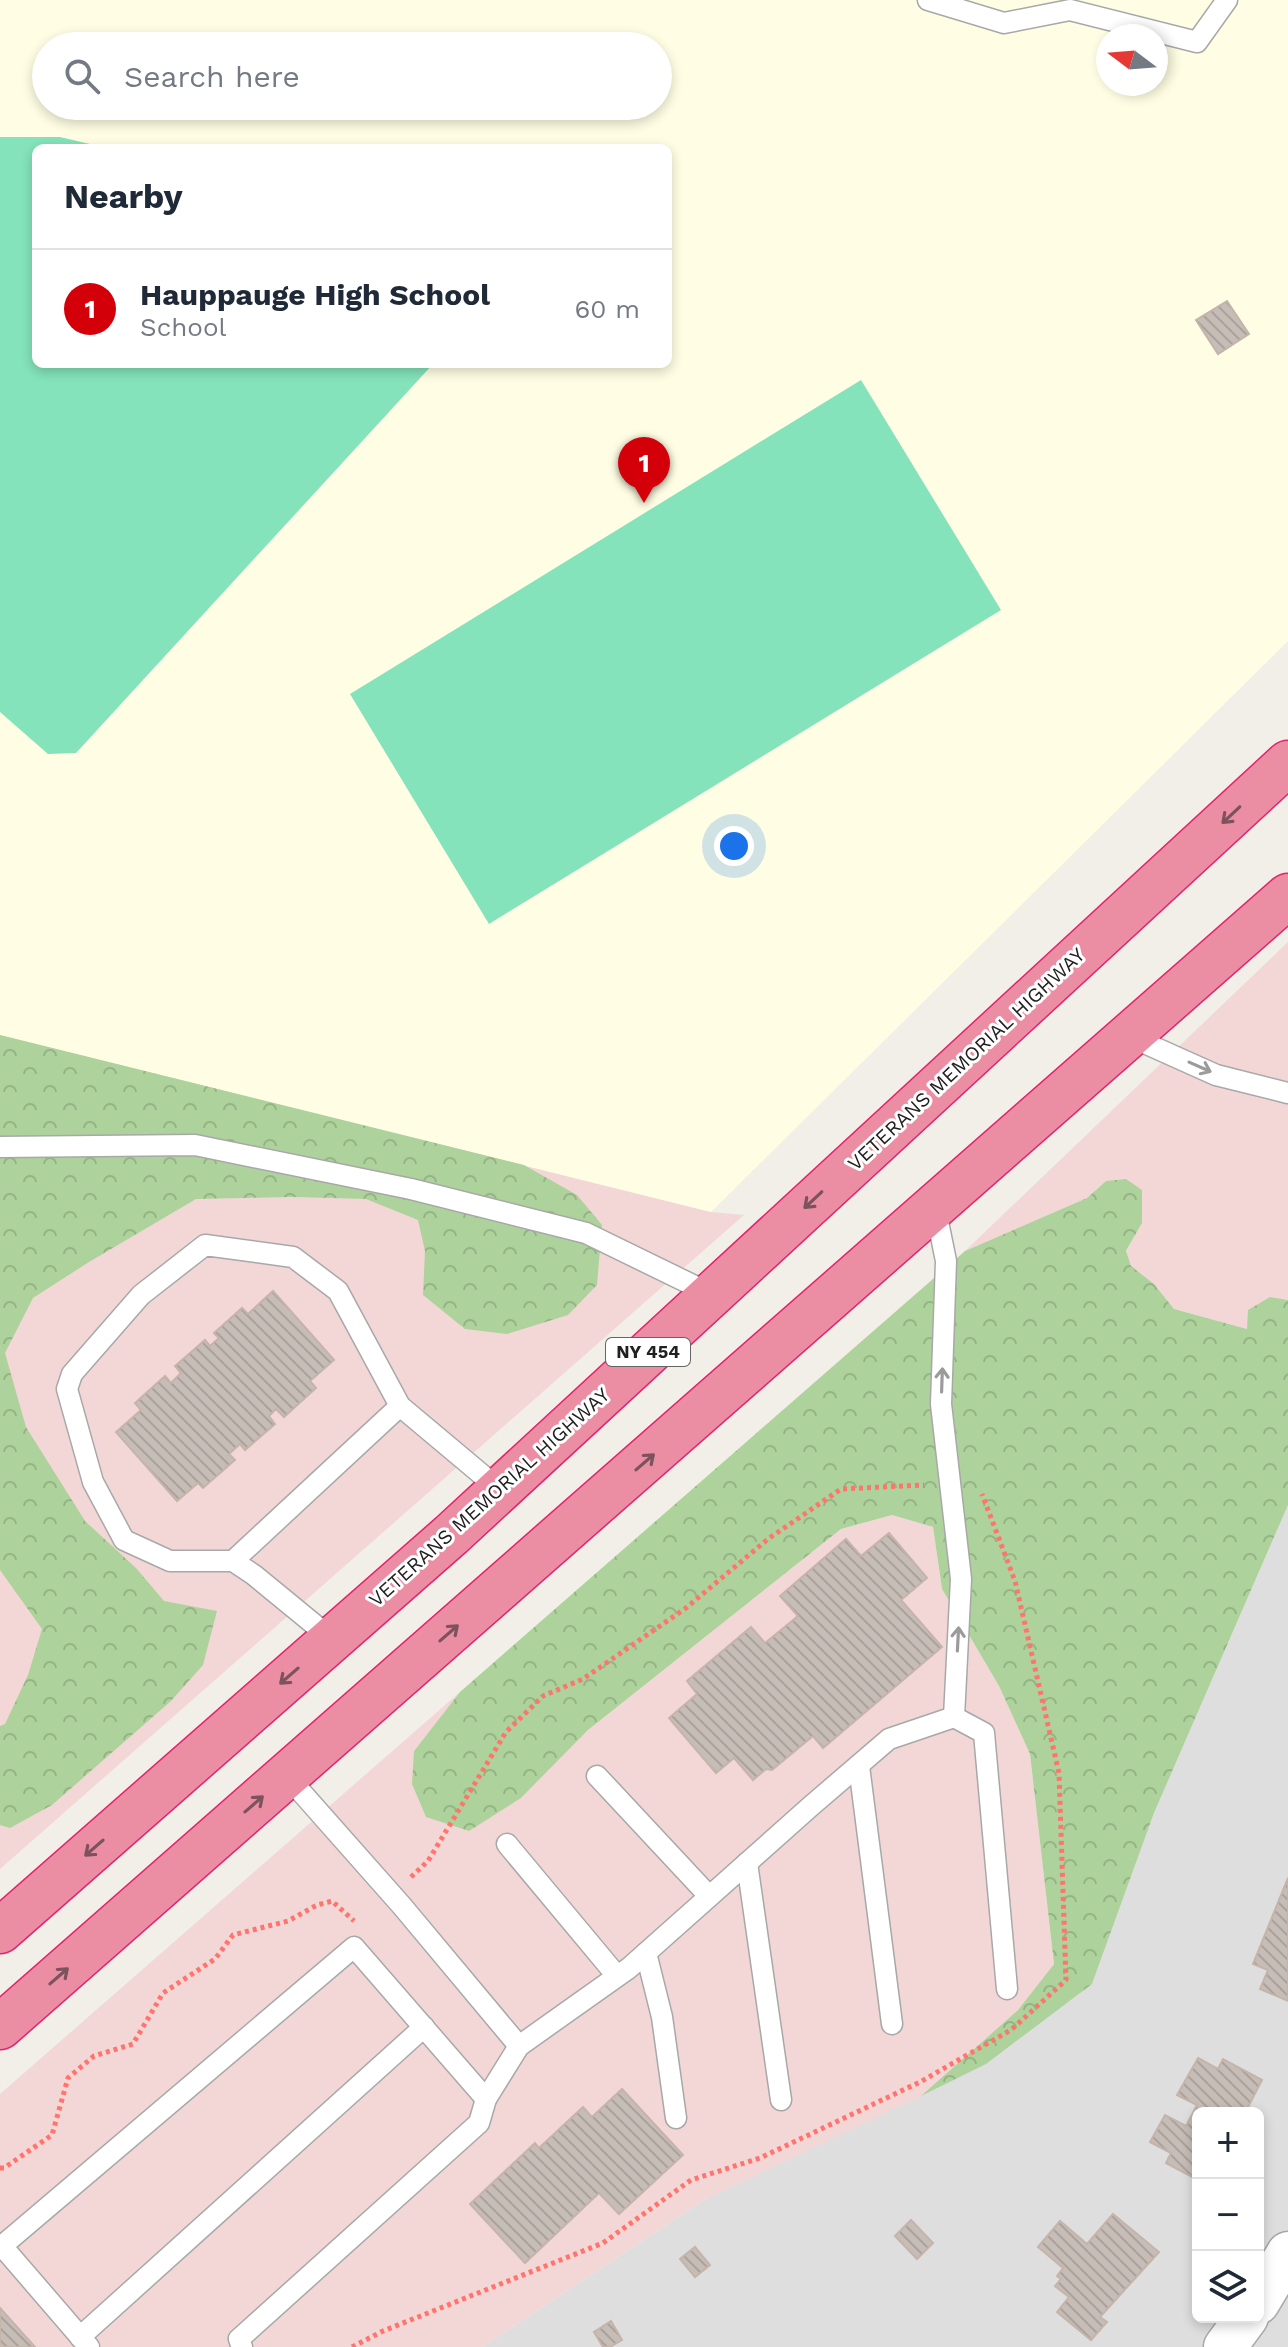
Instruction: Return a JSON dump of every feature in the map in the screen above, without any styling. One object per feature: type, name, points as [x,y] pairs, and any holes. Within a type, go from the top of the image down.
[{"type":"highway","name":"VETERANS MEMORIAL HIGHWAY","points":[[0,1931],[499,1489],[1288,763]]},
{"type":"highway","points":[[0,2027],[1288,896]]},
{"type":"street","points":[[1225,2347],[1265,2304],[1288,2253]]},
{"type":"lane","points":[[928,0],[1004,23],[1072,5],[1197,42]]},
{"type":"lane","points":[[1197,42],[1209,0]]},
{"type":"lane","points":[[1197,42],[1227,0]]},
{"type":"lane","points":[[1129,1036],[1216,1075],[1288,1093]]},
{"type":"lane","points":[[0,1147],[195,1145],[395,1186],[586,1233],[711,1294]]},
{"type":"lane","points":[[935,1207],[946,1261],[941,1404],[961,1579],[954,1717]]},
{"type":"lane","points":[[332,1639],[233,1561],[170,1561],[124,1540],[93,1482],[67,1389],[72,1374],[141,1295],[205,1245],[293,1257],[338,1291],[400,1406],[499,1489]]},
{"type":"lane","points":[[233,1561],[400,1406]]},
{"type":"lane","points":[[236,2344],[479,2123],[486,2099],[519,2046],[646,1953],[889,1739],[954,1717],[984,1733],[1007,1989]]},
{"type":"lane","points":[[859,1766],[892,2024]]},
{"type":"lane","points":[[287,1776],[402,1906],[519,2046]]},
{"type":"lane","points":[[597,1776],[709,1896]]},
{"type":"lane","points":[[507,1844],[617,1976]]},
{"type":"lane","points":[[747,1863],[781,2100]]},
{"type":"lane","points":[[424,2027],[84,2342],[2,2246],[354,1947],[424,2027],[486,2099]]},
{"type":"lane","points":[[646,1953],[662,2017],[676,2118]]},
{"type":"path","points":[[410,1878],[428,1861],[506,1732],[543,1696],[583,1679],[686,1608],[768,1539],[841,1489],[929,1485]]},
{"type":"path","points":[[352,2347],[383,2331],[603,2243],[691,2180],[760,2158],[920,2082],[1011,2030],[1066,1980],[1059,1773],[1015,1581],[979,1485]]},
{"type":"path","points":[[0,2168],[52,2135],[68,2078],[94,2056],[133,2044],[163,1993],[215,1959],[233,1935],[288,1921],[317,1905],[332,1901],[360,1926]]},
{"type":"shaded area","points":[[0,0],[1288,0],[1288,641],[711,1212],[0,1035]]},
{"type":"shaded area","points":[[1288,942],[1288,1300],[1270,1297],[1247,1329],[1174,1309],[1154,1284],[1131,1266],[1126,1252],[1142,1223],[1106,1181],[1087,1198],[965,1251]]},
{"type":"shaded area","points":[[0,1035],[711,1212],[744,1215],[0,1869]]},
{"type":"shaded area","points":[[1288,1505],[1288,2347],[482,2347],[704,2200],[1092,1984],[1154,1813]]},
{"type":"shaded area","points":[[892,1515],[933,1527],[942,1589],[999,1686],[1030,1754],[1054,1964],[1018,2010],[921,2096],[704,2200],[482,2347],[0,2347],[0,2094],[460,1692],[414,1751],[521,1798],[588,1730],[841,1529]]},
{"type":"green space","points":[[0,137],[60,137],[90,144],[32,144],[32,368],[429,368],[76,753],[48,754],[0,712]]},
{"type":"green space","points":[[861,380],[1001,610],[489,924],[350,694]]},
{"type":"green space","points":[[0,1035],[524,1165],[577,1195],[602,1225],[597,1285],[568,1315],[507,1334],[465,1329],[423,1295],[425,1251],[418,1220],[366,1199],[196,1199],[33,1298],[5,1353],[26,1427],[85,1521],[136,1568],[164,1601],[217,1611],[203,1665],[171,1701],[52,1805],[10,1828],[0,1825],[0,1726],[5,1724],[28,1675],[42,1629],[0,1570]]},
{"type":"green space","points":[[1126,1179],[1142,1190],[1142,1223],[1126,1251],[1131,1266],[1154,1284],[1174,1309],[1247,1329],[1248,1310],[1270,1297],[1288,1300],[1288,1505],[1154,1813],[1092,1984],[986,2064],[921,2096],[1018,2010],[1054,1964],[1030,1754],[999,1686],[942,1589],[933,1527],[892,1515],[841,1529],[588,1730],[521,1798],[469,1831],[426,1817],[412,1784],[414,1751],[460,1692],[965,1251],[1087,1198],[1106,1181]]},
{"type":"building","points":[[1227,301],[1249,334],[1218,354],[1196,320]]},
{"type":"building","points":[[273,1291],[334,1360],[310,1381],[316,1388],[284,1417],[276,1409],[269,1416],[275,1424],[245,1450],[240,1444],[229,1454],[235,1460],[203,1488],[198,1483],[177,1501],[116,1432],[141,1410],[135,1403],[165,1376],[171,1383],[181,1373],[175,1366],[205,1340],[210,1346],[219,1338],[214,1333],[242,1308],[248,1314]]},
{"type":"building","points":[[889,1533],[927,1578],[901,1600],[942,1647],[823,1748],[813,1736],[772,1770],[766,1769],[753,1780],[734,1758],[716,1773],[669,1718],[697,1694],[687,1681],[751,1627],[765,1643],[798,1616],[780,1596],[846,1539],[861,1556]]},
{"type":"building","points":[[1288,1878],[1288,2001],[1260,1989],[1268,1970],[1253,1964]]},
{"type":"building","points":[[1198,2058],[1218,2069],[1223,2059],[1262,2080],[1248,2107],[1196,2107],[1177,2095]]},
{"type":"building","points":[[622,2089],[683,2155],[619,2214],[599,2193],[525,2263],[470,2204],[535,2143],[539,2148],[583,2107],[592,2117]]},
{"type":"building","points":[[1165,2115],[1186,2126],[1192,2115],[1192,2177],[1166,2163],[1171,2153],[1150,2142]]},
{"type":"building","points":[[1113,2214],[1159,2252],[1100,2317],[1107,2322],[1091,2340],[1057,2312],[1069,2297],[1055,2286],[1061,2279],[1057,2276],[1063,2268],[1038,2247],[1060,2221],[1087,2244]]},
{"type":"building","points":[[911,2220],[933,2243],[917,2259],[895,2236]]},
{"type":"building","points":[[695,2247],[710,2265],[695,2277],[680,2259]]},
{"type":"building","points":[[0,2308],[35,2347],[0,2347]]},
{"type":"building","points":[[611,2321],[622,2340],[610,2347],[603,2347],[594,2332]]},
{"type":"place","name":"Hauppauge High School","points":[[644,503]]}]
